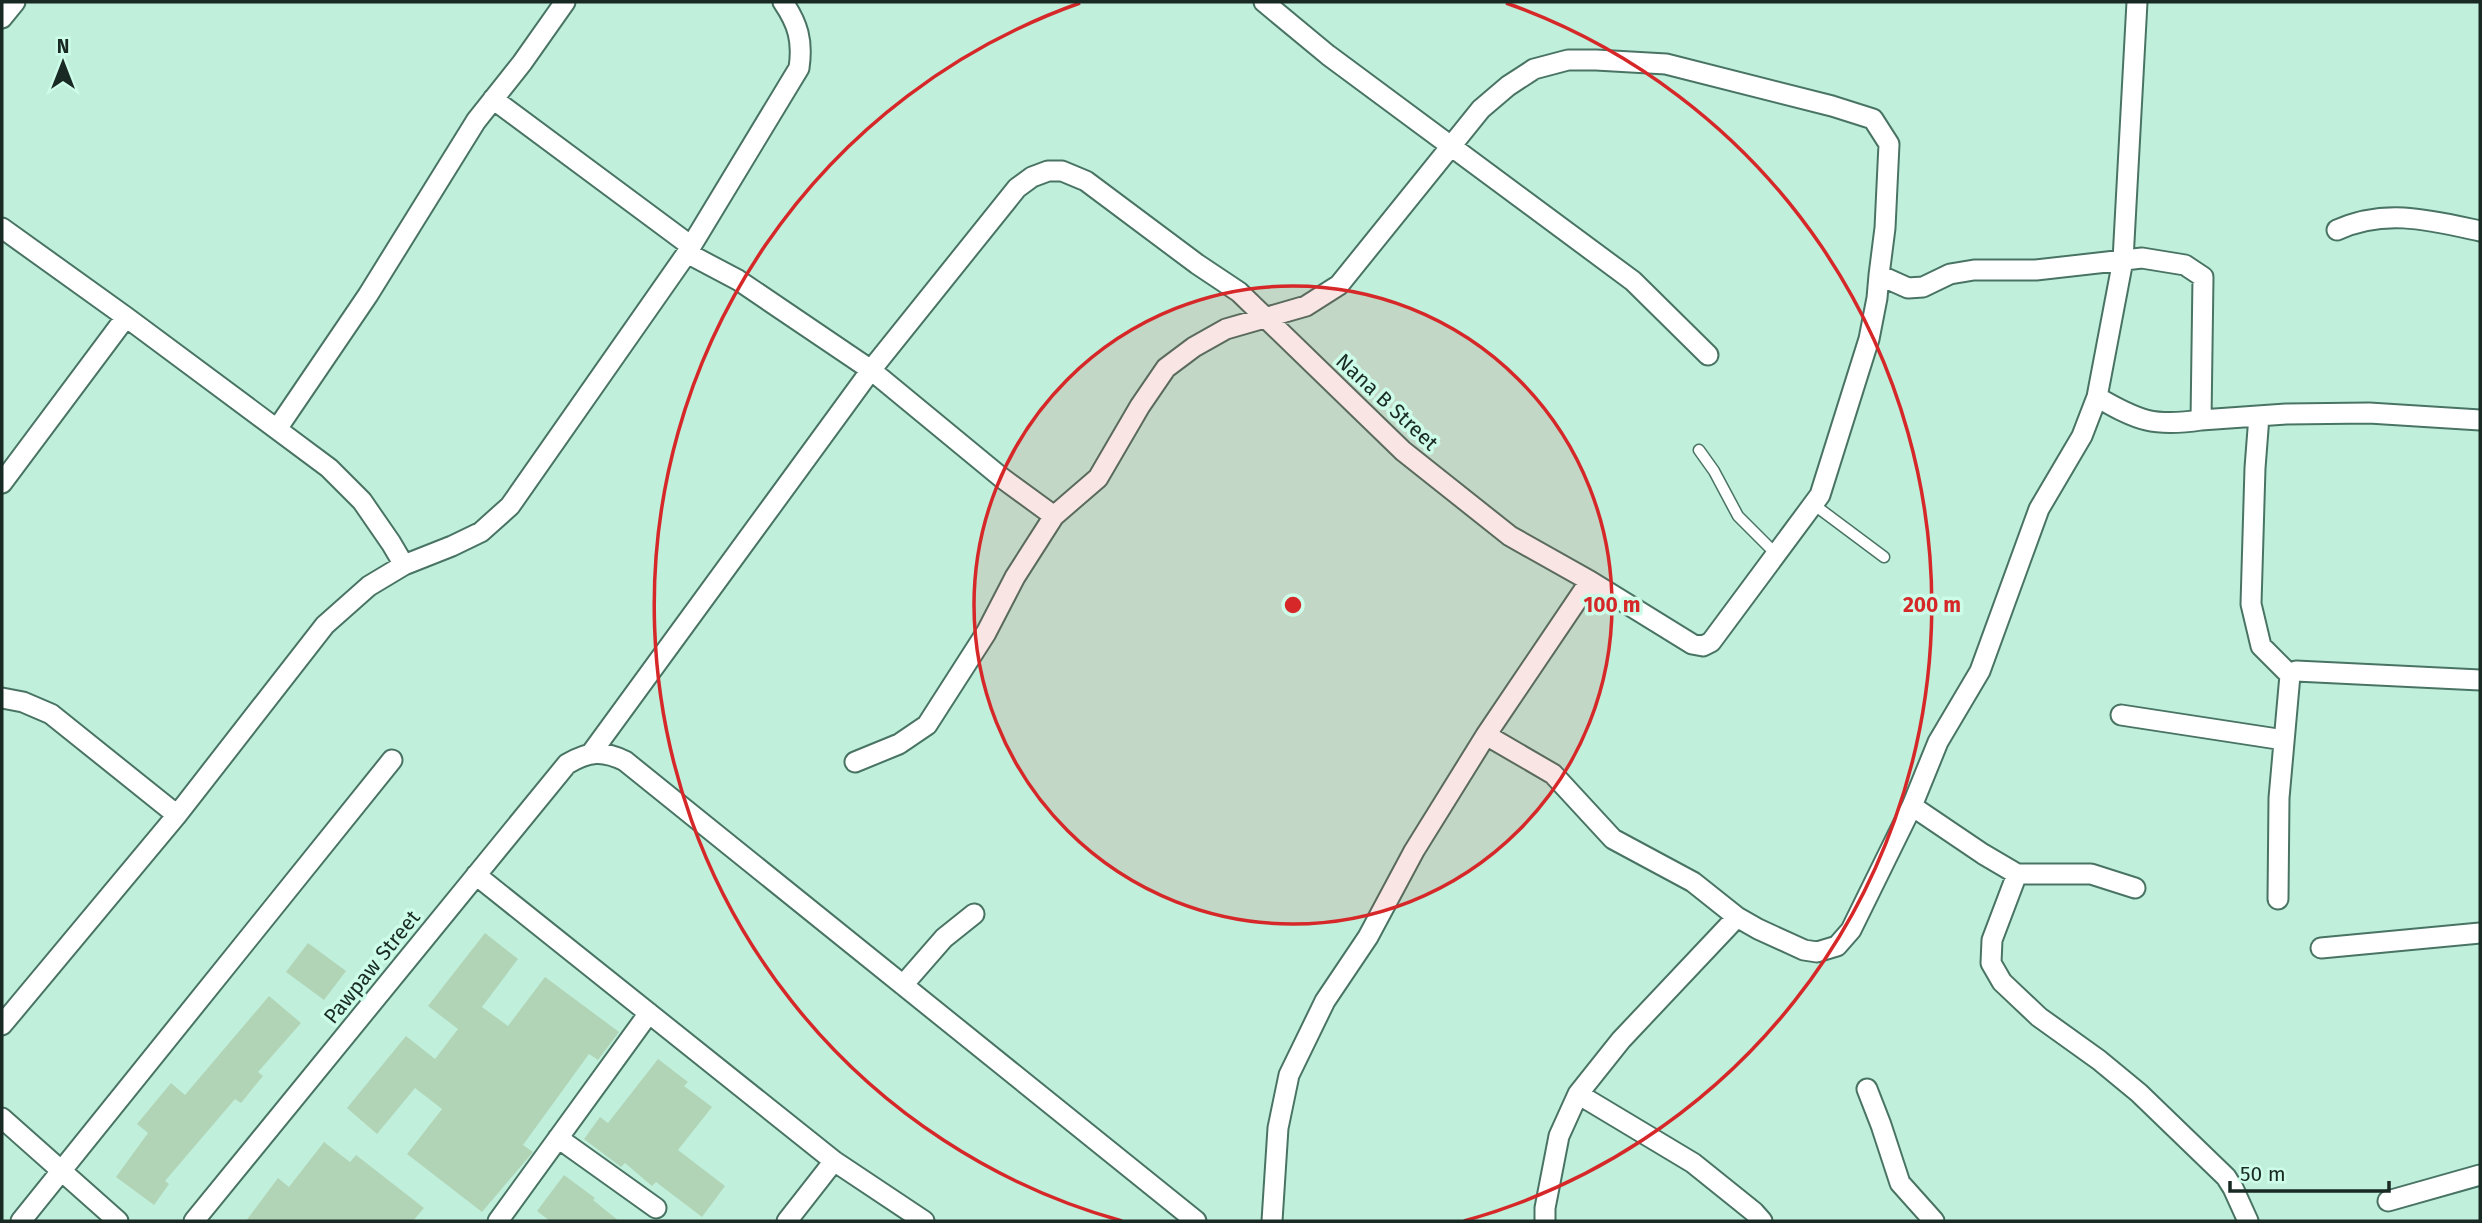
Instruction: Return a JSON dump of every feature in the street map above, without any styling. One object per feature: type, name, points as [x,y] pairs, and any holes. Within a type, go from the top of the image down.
[{"type":"street","points":[[2,18],[15,2]]},
{"type":"street","points":[[277,429],[368,295],[476,121],[565,2]]},
{"type":"street","points":[[2,1025],[177,815],[325,625],[369,586],[404,565],[452,547],[481,532],[510,506],[689,249],[799,68],[801,36],[783,2]]},
{"type":"street","points":[[1264,2],[1328,55],[1633,281],[1708,355]]},
{"type":"street","points":[[1486,735],[1553,774],[1613,839],[1693,882],[1737,917],[1785,943],[1804,950],[1817,952],[1837,946],[1851,930],[1912,806],[1938,742],[1980,671],[2039,509],[2082,436],[2097,397],[2123,260],[2137,2]]},
{"type":"street","points":[[855,762],[899,744],[927,725],[986,633],[1015,576],[1054,516],[1098,478],[1140,406],[1166,369],[1194,346],[1226,329],[1307,306],[1339,285],[1480,109],[1534,69],[1568,60],[1666,64],[1832,106],[1872,120],[1888,144],[1885,228],[1869,339],[1819,495],[1775,553]]},
{"type":"street","points":[[493,99],[689,249],[871,370],[1002,478],[1054,516]]},
{"type":"street","name":"Nana B Street","points":[[871,370],[1017,188],[1032,177],[1048,171],[1062,171],[1086,181],[1238,292],[1300,349],[1347,399],[1403,452],[1510,536],[1590,581],[1692,644],[1703,646],[1710,642],[1775,553]]},
{"type":"street","points":[[2337,230],[2358,220],[2390,217],[2430,220],[2480,231]]},
{"type":"street","points":[[2,228],[127,317],[329,468],[362,500],[404,565]]},
{"type":"street","points":[[1879,275],[1908,288],[1923,287],[1950,274],[1974,270],[2036,270],[2142,258],[2185,265],[2203,277],[2201,420]]},
{"type":"street","points":[[2,483],[127,317]]},
{"type":"street","points":[[871,370],[592,752],[610,754],[625,761],[1196,1221]]},
{"type":"street","points":[[2097,397],[2144,421],[2171,425],[2259,416],[2369,413],[2480,420]]},
{"type":"street","points":[[2259,416],[2251,604],[2261,646],[2290,676]]},
{"type":"street","points":[[1272,1221],[1278,1128],[1289,1075],[1325,1001],[1368,937],[1414,851],[1486,735],[1590,581]]},
{"type":"street","points":[[2278,899],[2279,798],[2290,676],[2296,671],[2480,680]]},
{"type":"street","points":[[2,698],[23,702],[51,714],[177,815]]},
{"type":"street","points":[[2121,715],[2284,740]]},
{"type":"street","name":"Pawpaw Street","points":[[200,1220],[567,764],[592,752]]},
{"type":"street","points":[[21,1221],[392,760]]},
{"type":"street","points":[[1912,806],[2017,874],[2091,874],[2135,888]]},
{"type":"street","points":[[2017,874],[1992,940],[1992,963],[2002,982],[2039,1017],[2139,1093],[2226,1177],[2234,1188],[2248,1221]]},
{"type":"street","points":[[476,875],[834,1161],[924,1221]]},
{"type":"street","points":[[903,985],[944,938],[974,914]]},
{"type":"street","points":[[1545,1221],[1545,1208],[1559,1136],[1578,1094],[1621,1040],[1737,917]]},
{"type":"street","points":[[2321,948],[2480,933]]},
{"type":"street","points":[[498,1221],[649,1013]]},
{"type":"street","points":[[1867,1089],[1900,1183],[1934,1221]]},
{"type":"street","points":[[1578,1094],[1693,1163],[1762,1221]]},
{"type":"street","points":[[2,1118],[118,1221]]},
{"type":"street","points":[[558,1138],[656,1208]]},
{"type":"street","points":[[787,1221],[834,1161]]},
{"type":"street","points":[[2388,1201],[2480,1175]]},
{"type":"lane","points":[[1699,450],[1714,471],[1738,516],[1775,553]]},
{"type":"lane","points":[[1813,505],[1884,557]]},
{"type":"building","points":[[485,933],[518,959],[482,1007],[508,1026],[545,977],[619,1032],[598,1060],[589,1054],[523,1145],[533,1152],[482,1212],[407,1154],[442,1109],[415,1088],[377,1134],[347,1108],[406,1036],[435,1059],[458,1029],[428,1006]]},
{"type":"building","points":[[308,943],[346,971],[324,1000],[286,972]]},
{"type":"building","points":[[269,996],[301,1023],[258,1072],[263,1076],[241,1103],[235,1099],[165,1181],[169,1184],[154,1205],[116,1177],[148,1133],[137,1124],[171,1083],[185,1095]]},
{"type":"building","points":[[658,1059],[688,1082],[684,1086],[712,1107],[678,1150],[725,1186],[702,1217],[656,1182],[652,1186],[625,1163],[621,1167],[584,1139],[600,1117],[608,1123]]},
{"type":"building","points":[[324,1142],[350,1162],[356,1155],[424,1208],[413,1221],[246,1221],[278,1178],[289,1187]]},
{"type":"building","points":[[564,1175],[595,1198],[593,1200],[619,1221],[550,1221],[537,1211]]}]
